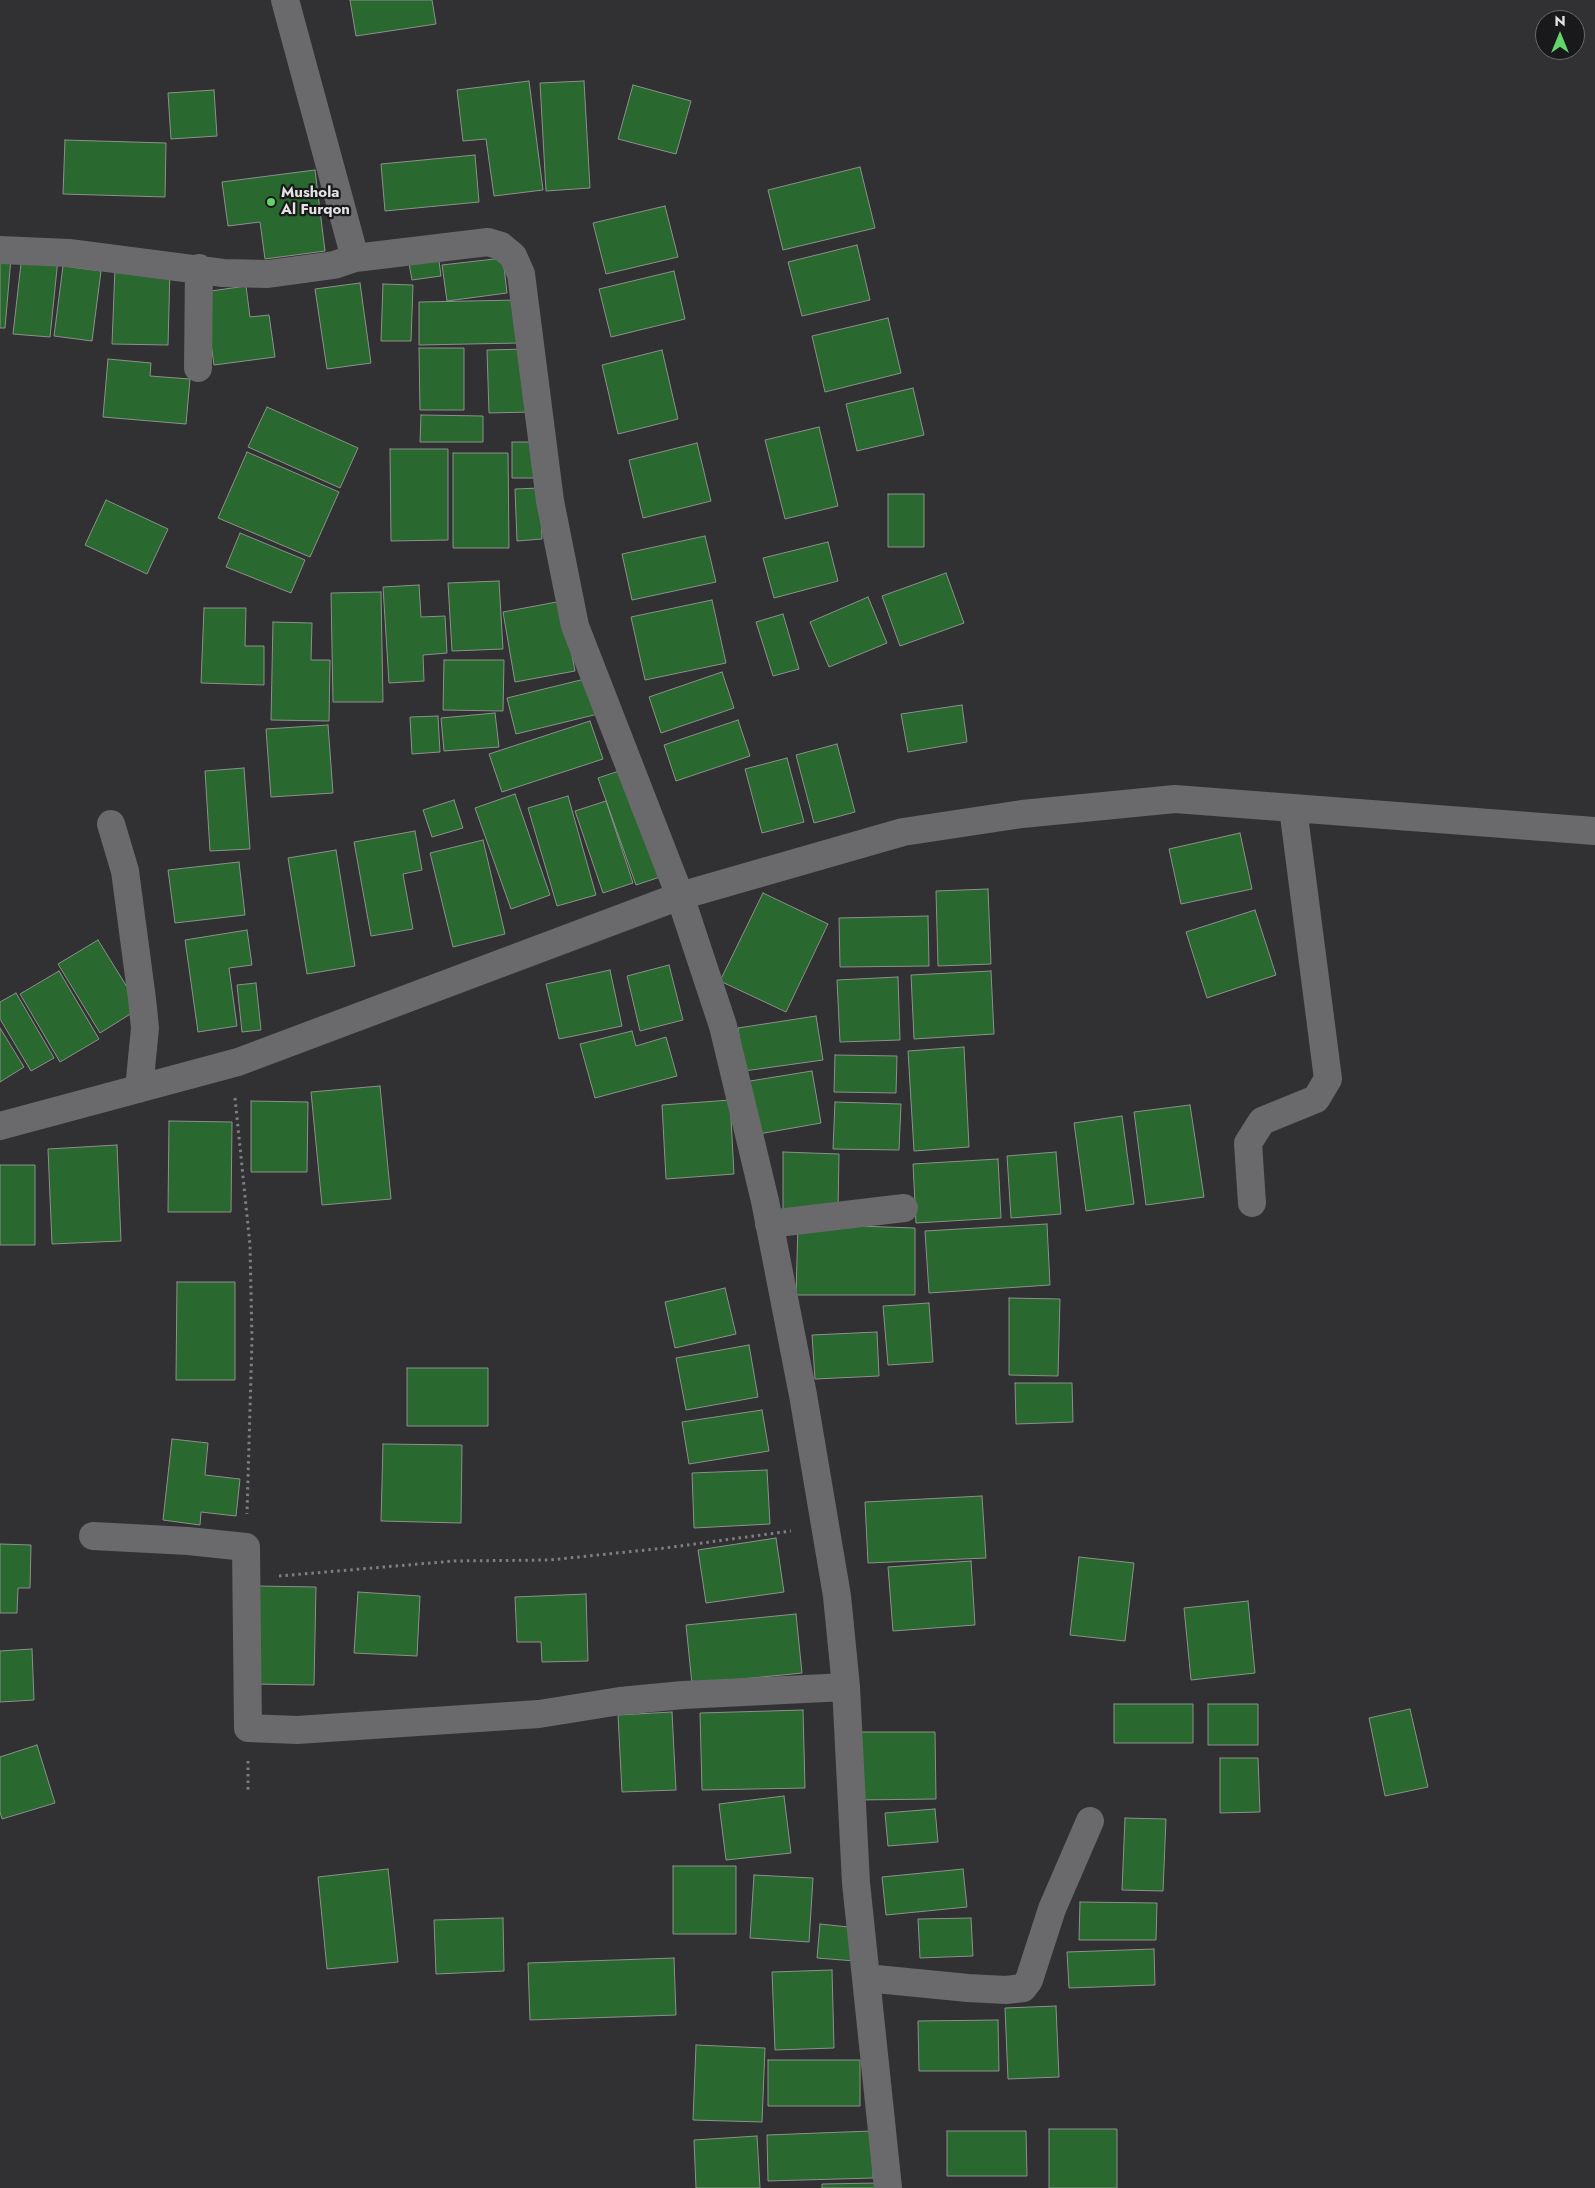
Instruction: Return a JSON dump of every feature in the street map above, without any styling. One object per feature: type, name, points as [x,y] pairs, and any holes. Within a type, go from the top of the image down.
[{"type":"street","points":[[285,0],[355,258]]},
{"type":"street","points":[[0,250],[69,253],[223,272],[268,274],[334,265],[355,258],[488,242],[501,246],[513,256],[521,274],[550,502],[575,626],[680,896],[723,1026],[769,1224],[803,1395],[837,1596],[846,1687],[856,1883],[888,2188]]},
{"type":"street","points":[[198,368],[199,268]]},
{"type":"street","points":[[0,1126],[232,1064],[680,896],[903,832],[1022,814],[1175,799],[1595,831]]},
{"type":"street","points":[[1252,1202],[1248,1143],[1262,1121],[1316,1099],[1328,1079],[1293,808]]},
{"type":"street","points":[[111,824],[125,871],[142,999],[144,1028],[139,1089]]},
{"type":"street","points":[[769,1224],[904,1208]]},
{"type":"street","points":[[93,1536],[188,1541],[246,1547],[248,1728],[296,1730],[539,1714],[620,1701],[846,1687]]},
{"type":"street","points":[[866,1978],[968,1988],[1006,1990],[1024,1988],[1029,1980],[1052,1909],[1090,1821]]},
{"type":"path","points":[[232,1064],[250,1245],[252,1340],[246,1547]]},
{"type":"path","points":[[246,1579],[454,1561],[550,1560],[665,1548],[825,1527]]},
{"type":"building","points":[[350,0],[432,0],[436,24],[356,36]]},
{"type":"building","points":[[529,81],[543,190],[494,196],[486,139],[463,141],[457,90]]},
{"type":"building","points":[[584,81],[590,188],[546,191],[540,83]]},
{"type":"building","points":[[633,85],[691,101],[676,154],[618,139]]},
{"type":"building","points":[[214,90],[217,136],[171,139],[168,93]]},
{"type":"building","points":[[65,140],[166,143],[165,197],[63,194]]},
{"type":"building","points":[[475,155],[479,202],[385,211],[381,164]]},
{"type":"building","points":[[860,167],[875,228],[783,250],[768,190]]},
{"type":"building","name":"Mushola Al Furqon","points":[[315,170],[325,251],[265,259],[260,222],[228,226],[222,182]]},
{"type":"building","points":[[665,206],[678,257],[606,274],[593,223]]},
{"type":"building","points":[[857,245],[870,300],[802,316],[788,262]]},
{"type":"building","points":[[438,254],[441,276],[412,280],[408,258]]},
{"type":"building","points":[[22,255],[58,259],[50,337],[13,334]]},
{"type":"building","points":[[0,257],[11,258],[5,328],[0,328]]},
{"type":"building","points":[[503,258],[507,293],[447,301],[442,265]]},
{"type":"building","points":[[63,266],[101,271],[92,341],[54,336]]},
{"type":"building","points":[[115,268],[170,269],[168,345],[112,344]]},
{"type":"building","points":[[674,271],[685,319],[611,337],[599,289]]},
{"type":"building","points":[[360,283],[371,363],[327,369],[315,289]]},
{"type":"building","points":[[383,284],[413,285],[411,341],[381,341]]},
{"type":"building","points":[[246,286],[250,317],[269,315],[275,357],[214,365],[204,292]]},
{"type":"building","points":[[518,300],[519,343],[419,345],[419,302]]},
{"type":"building","points":[[888,318],[901,373],[825,392],[812,336]]},
{"type":"building","points":[[419,348],[464,348],[464,410],[420,410]]},
{"type":"building","points":[[528,349],[530,412],[489,413],[487,350]]},
{"type":"building","points":[[662,350],[678,419],[618,434],[602,365]]},
{"type":"building","points":[[108,359],[151,363],[150,376],[190,379],[186,424],[103,417]]},
{"type":"building","points":[[913,388],[924,435],[857,451],[846,404]]},
{"type":"building","points":[[267,407],[358,448],[340,488],[248,447]]},
{"type":"building","points":[[421,415],[483,416],[483,442],[420,442]]},
{"type":"building","points":[[819,427],[838,506],[785,519],[765,440]]},
{"type":"building","points":[[512,442],[537,442],[537,478],[512,478]]},
{"type":"building","points":[[697,443],[711,501],[643,518],[629,460]]},
{"type":"building","points":[[390,449],[448,449],[448,540],[391,541]]},
{"type":"building","points":[[247,452],[339,492],[310,557],[218,518]]},
{"type":"building","points":[[453,453],[508,453],[509,548],[453,548]]},
{"type":"building","points":[[540,488],[542,539],[517,541],[515,489]]},
{"type":"building","points":[[888,494],[924,494],[924,547],[888,547]]},
{"type":"building","points":[[106,500],[168,529],[147,574],[85,545]]},
{"type":"building","points":[[240,533],[305,560],[291,593],[226,567]]},
{"type":"building","points":[[705,536],[716,582],[632,600],[622,554]]},
{"type":"building","points":[[828,542],[838,581],[774,598],[763,558]]},
{"type":"building","points":[[946,573],[964,623],[900,646],[882,596]]},
{"type":"building","points":[[499,581],[503,649],[452,651],[448,583]]},
{"type":"building","points":[[419,585],[421,617],[445,616],[447,653],[423,655],[424,681],[389,683],[383,587]]},
{"type":"building","points":[[381,592],[383,702],[333,702],[331,593]]},
{"type":"building","points":[[868,597],[887,643],[829,667],[810,622]]},
{"type":"building","points":[[712,600],[726,663],[645,680],[631,617]]},
{"type":"building","points":[[562,601],[575,671],[515,682],[503,612]]},
{"type":"building","points":[[204,608],[246,608],[245,646],[264,646],[264,685],[201,683]]},
{"type":"building","points":[[783,614],[799,669],[773,676],[756,622]]},
{"type":"building","points":[[273,622],[312,623],[311,660],[330,660],[329,721],[271,720]]},
{"type":"building","points":[[444,660],[504,660],[503,711],[443,710]]},
{"type":"building","points":[[722,672],[734,708],[661,733],[649,697]]},
{"type":"building","points":[[589,678],[598,714],[516,734],[507,698]]},
{"type":"building","points":[[962,705],[967,742],[908,752],[901,714]]},
{"type":"building","points":[[495,713],[499,747],[444,751],[441,718]]},
{"type":"building","points":[[438,716],[440,752],[412,754],[410,717]]},
{"type":"building","points":[[738,720],[750,756],[676,781],[664,745]]},
{"type":"building","points":[[590,721],[603,759],[502,792],[489,754]]},
{"type":"building","points":[[328,725],[333,793],[271,797],[266,729]]},
{"type":"building","points":[[837,744],[855,812],[814,823],[796,755]]},
{"type":"building","points":[[787,758],[804,822],[762,833],[745,769]]},
{"type":"building","points":[[244,768],[250,849],[210,851],[205,771]]},
{"type":"building","points":[[628,768],[666,875],[636,885],[598,778]]},
{"type":"building","points":[[515,794],[550,895],[511,909],[475,808]]},
{"type":"building","points":[[568,796],[596,895],[557,906],[528,808]]},
{"type":"building","points":[[454,800],[463,828],[432,837],[423,810]]},
{"type":"building","points":[[606,801],[633,883],[603,893],[575,811]]},
{"type":"building","points":[[415,831],[422,870],[403,874],[413,929],[371,936],[354,842]]},
{"type":"building","points":[[1240,833],[1252,889],[1181,904],[1169,849]]},
{"type":"building","points":[[483,840],[505,934],[453,947],[430,853]]},
{"type":"building","points":[[336,850],[355,966],[307,974],[288,858]]},
{"type":"building","points":[[239,862],[245,915],[175,923],[168,870]]},
{"type":"building","points":[[988,889],[991,964],[938,966],[936,891]]},
{"type":"building","points":[[763,893],[828,924],[786,1012],[720,981]]},
{"type":"building","points":[[1255,910],[1276,975],[1207,998],[1186,932]]},
{"type":"building","points":[[928,916],[929,966],[840,967],[839,918]]},
{"type":"building","points":[[247,930],[252,965],[229,968],[237,1026],[198,1032],[185,940]]},
{"type":"building","points":[[98,940],[140,1008],[100,1033],[58,964]]},
{"type":"building","points":[[669,965],[683,1020],[640,1031],[627,976]]},
{"type":"building","points":[[610,970],[622,1026],[559,1039],[546,984]]},
{"type":"building","points":[[59,971],[99,1039],[60,1062],[20,994]]},
{"type":"building","points":[[991,971],[994,1034],[914,1039],[911,975]]},
{"type":"building","points":[[898,977],[900,1040],[840,1042],[837,980]]},
{"type":"building","points":[[256,983],[261,1030],[242,1032],[237,985]]},
{"type":"building","points":[[16,993],[54,1058],[31,1071],[0,1019],[0,1002]]},
{"type":"building","points":[[816,1016],[823,1060],[744,1071],[738,1028]]},
{"type":"building","points":[[0,1028],[24,1067],[0,1082]]},
{"type":"building","points":[[632,1031],[636,1046],[666,1037],[677,1076],[595,1098],[580,1044]]},
{"type":"building","points":[[964,1047],[969,1147],[914,1151],[908,1051]]},
{"type":"building","points":[[835,1055],[897,1056],[896,1093],[834,1092]]},
{"type":"building","points":[[812,1071],[821,1123],[753,1135],[744,1082]]},
{"type":"building","points":[[380,1086],[391,1199],[322,1205],[311,1092]]},
{"type":"building","points":[[730,1100],[734,1174],[666,1179],[662,1105]]},
{"type":"building","points":[[251,1101],[308,1102],[307,1172],[251,1172]]},
{"type":"building","points":[[835,1102],[901,1104],[899,1150],[833,1149]]},
{"type":"building","points":[[1190,1105],[1204,1197],[1146,1205],[1134,1112]]},
{"type":"building","points":[[1122,1116],[1134,1204],[1086,1211],[1074,1123]]},
{"type":"building","points":[[169,1121],[232,1122],[231,1212],[168,1212]]},
{"type":"building","points":[[117,1145],[121,1241],[52,1244],[48,1149]]},
{"type":"building","points":[[783,1152],[839,1154],[838,1210],[783,1211]]},
{"type":"building","points":[[1056,1152],[1061,1214],[1011,1218],[1007,1156]]},
{"type":"building","points":[[998,1159],[1001,1218],[916,1223],[913,1164]]},
{"type":"building","points":[[0,1165],[35,1165],[35,1245],[0,1245]]},
{"type":"building","points":[[798,1224],[915,1228],[915,1295],[796,1295]]},
{"type":"building","points":[[1047,1224],[1050,1285],[929,1293],[925,1231]]},
{"type":"building","points":[[177,1282],[235,1282],[235,1380],[176,1380]]},
{"type":"building","points":[[725,1288],[736,1334],[675,1348],[665,1302]]},
{"type":"building","points":[[1009,1298],[1060,1299],[1058,1376],[1009,1375]]},
{"type":"building","points":[[929,1303],[933,1362],[888,1365],[883,1306]]},
{"type":"building","points":[[877,1332],[879,1376],[815,1379],[812,1335]]},
{"type":"building","points":[[749,1345],[758,1397],[686,1410],[676,1358]]},
{"type":"building","points":[[407,1368],[488,1368],[488,1426],[407,1426]]},
{"type":"building","points":[[1015,1383],[1072,1383],[1073,1422],[1016,1424]]},
{"type":"building","points":[[762,1410],[769,1451],[689,1464],[682,1422]]},
{"type":"building","points":[[172,1439],[208,1443],[205,1475],[240,1479],[236,1516],[201,1512],[200,1525],[163,1520]]},
{"type":"building","points":[[383,1444],[462,1445],[461,1523],[381,1521]]},
{"type":"building","points":[[767,1470],[770,1524],[694,1528],[692,1473]]},
{"type":"building","points":[[982,1496],[986,1558],[868,1563],[865,1502]]},
{"type":"building","points":[[776,1538],[784,1592],[706,1603],[698,1550]]},
{"type":"building","points":[[0,1544],[31,1545],[30,1588],[18,1588],[17,1613],[0,1613]]},
{"type":"building","points":[[1079,1557],[1134,1563],[1125,1641],[1070,1635]]},
{"type":"building","points":[[971,1561],[975,1625],[893,1631],[888,1567]]},
{"type":"building","points":[[257,1586],[316,1587],[314,1685],[255,1684]]},
{"type":"building","points":[[358,1592],[420,1596],[417,1656],[354,1653]]},
{"type":"building","points":[[586,1594],[588,1661],[542,1662],[541,1642],[517,1642],[515,1597]]},
{"type":"building","points":[[1248,1601],[1255,1673],[1191,1680],[1184,1608]]},
{"type":"building","points":[[796,1614],[802,1673],[692,1684],[686,1625]]},
{"type":"building","points":[[32,1649],[34,1700],[0,1702],[0,1651]]},
{"type":"building","points":[[1114,1704],[1193,1704],[1193,1743],[1114,1743]]},
{"type":"building","points":[[1208,1704],[1258,1704],[1258,1745],[1208,1745]]},
{"type":"building","points":[[1410,1709],[1428,1787],[1385,1796],[1369,1718]]},
{"type":"building","points":[[803,1710],[805,1788],[702,1790],[700,1713]]},
{"type":"building","points":[[672,1712],[676,1790],[622,1792],[618,1715]]},
{"type":"building","points":[[857,1732],[935,1732],[936,1799],[857,1800]]},
{"type":"building","points":[[37,1745],[55,1803],[2,1819],[0,1812],[0,1757]]},
{"type":"building","points":[[1220,1758],[1258,1758],[1260,1812],[1220,1813]]},
{"type":"building","points":[[784,1796],[791,1853],[726,1860],[719,1804]]},
{"type":"building","points":[[935,1809],[938,1842],[888,1846],[885,1813]]},
{"type":"building","points":[[1125,1818],[1166,1819],[1163,1891],[1122,1890]]},
{"type":"building","points":[[673,1866],[736,1866],[736,1934],[673,1934]]},
{"type":"building","points":[[388,1869],[398,1962],[327,1969],[318,1877]]},
{"type":"building","points":[[963,1869],[967,1907],[886,1915],[882,1877]]},
{"type":"building","points":[[754,1875],[813,1878],[809,1942],[750,1938]]},
{"type":"building","points":[[1080,1902],[1157,1903],[1156,1940],[1079,1940]]},
{"type":"building","points":[[503,1918],[504,1971],[436,1974],[434,1920]]},
{"type":"building","points":[[971,1918],[973,1956],[920,1958],[918,1919]]},
{"type":"building","points":[[820,1924],[858,1928],[855,1961],[817,1958]]},
{"type":"building","points":[[1154,1949],[1155,1985],[1069,1988],[1067,1952]]},
{"type":"building","points":[[674,1958],[676,2015],[530,2020],[528,1963]]},
{"type":"building","points":[[832,1970],[834,2048],[775,2050],[772,1972]]},
{"type":"building","points":[[1056,2006],[1059,2077],[1008,2079],[1005,2008]]},
{"type":"building","points":[[998,2020],[999,2071],[919,2071],[918,2021]]},
{"type":"building","points":[[696,2045],[765,2048],[762,2122],[693,2120]]},
{"type":"building","points":[[768,2060],[860,2060],[860,2106],[768,2106]]},
{"type":"building","points":[[1049,2129],[1117,2129],[1117,2188],[1049,2188]]},
{"type":"building","points":[[871,2131],[873,2178],[768,2181],[767,2135]]},
{"type":"building","points":[[947,2131],[1026,2131],[1027,2176],[947,2176]]},
{"type":"building","points":[[757,2136],[760,2188],[696,2188],[694,2140]]},
{"type":"building","points":[[879,2183],[879,2188],[822,2188],[822,2184]]},
{"type":"place","name":"Mushola Al Furqon","points":[[271,202]]}]
